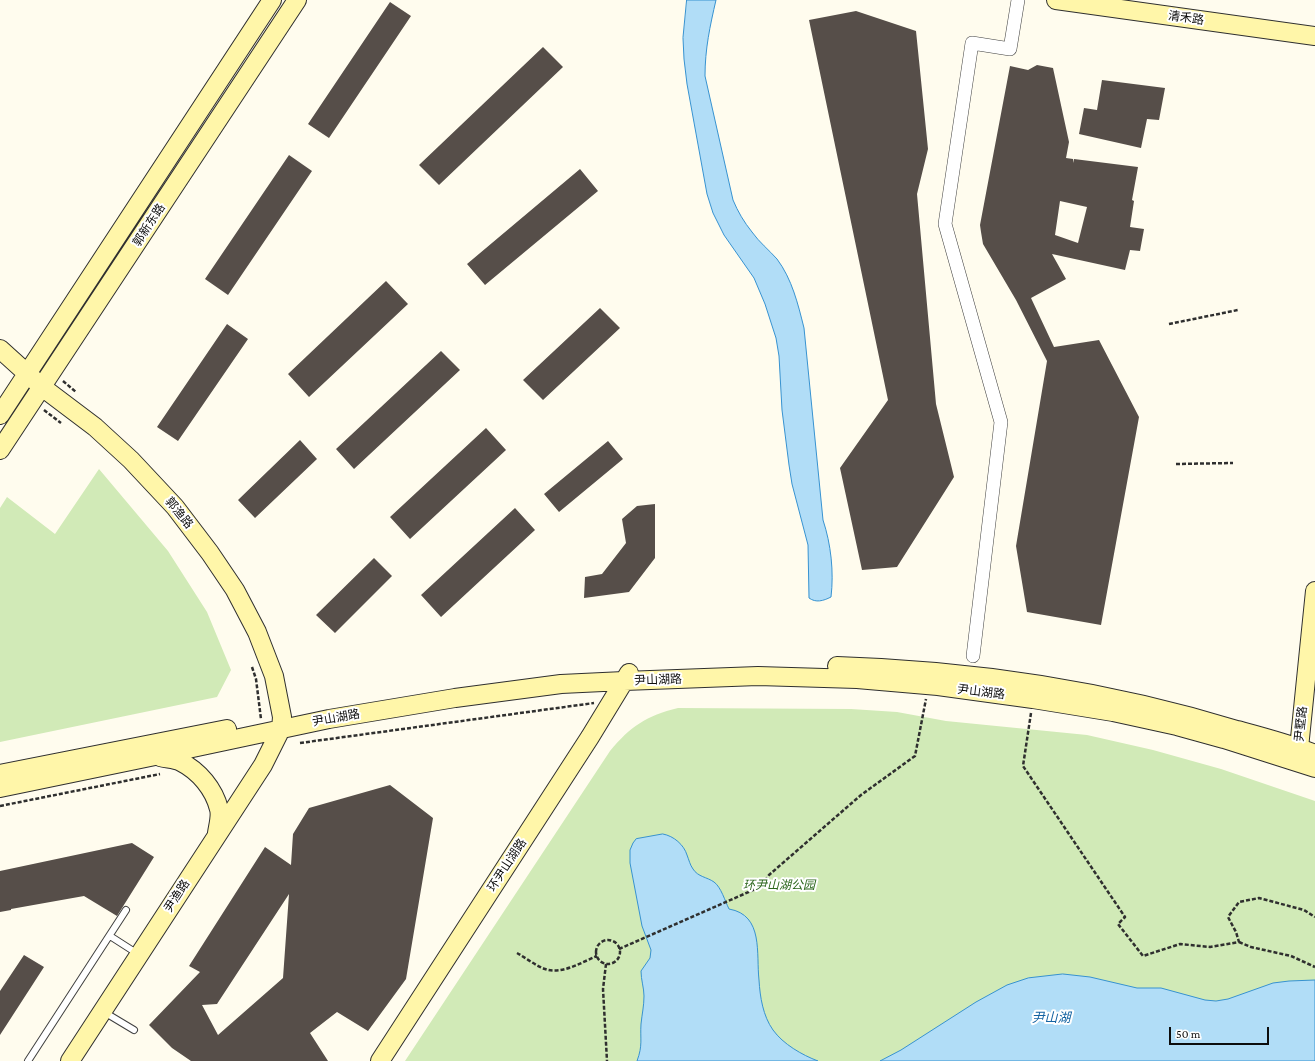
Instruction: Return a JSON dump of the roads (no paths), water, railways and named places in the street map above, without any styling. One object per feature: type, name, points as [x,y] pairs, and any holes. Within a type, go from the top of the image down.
[{"type":"main road","name":"郭新东路","points":[[0,415],[272,0]]},
{"type":"main road","name":"郭新东路","points":[[0,450],[297,0]]},
{"type":"main road","name":"清禾路","points":[[1056,0],[1315,36]]},
{"type":"main road","name":"郭渔路","points":[[0,350],[28,374],[37,394],[95,427],[131,460],[175,507],[210,553],[235,590],[257,632],[274,676],[282,723]]},
{"type":"main road","name":"尹墅路","points":[[1303,754],[1315,591]]},
{"type":"main road","name":"尹山湖路","points":[[0,774],[262,722],[282,723],[329,719],[455,698],[628,675],[756,664],[860,667],[942,673],[1026,683],[1117,699],[1176,719],[1303,754],[1315,768]]},
{"type":"main road","name":"尹山湖路","points":[[628,675],[758,676],[857,679],[929,685],[1033,698],[1113,712],[1176,719]]},
{"type":"main road","name":"环尹山湖路","points":[[380,1061],[628,675]]},
{"type":"main road","name":"尹山湖路","points":[[0,788],[155,756],[282,723]]},
{"type":"main road","name":"尹渔路","points":[[70,1061],[262,765],[282,723]]},
{"type":"main road","points":[[155,756],[179,761],[192,768],[205,781],[214,795],[219,810],[217,835]]},
{"type":"street","points":[[973,656],[1001,422],[945,224],[972,43],[1010,49],[1018,0]]},
{"type":"lane","points":[[28,1061],[126,910]]},
{"type":"lane","points":[[110,936],[139,955]]},
{"type":"lane","points":[[103,1011],[134,1030]]},
{"type":"water","points":[[687,0],[716,0],[707,47],[705,76],[733,200],[739,213],[749,228],[777,259],[787,275],[794,292],[804,328],[823,520],[828,539],[832,568],[831,597],[822,600],[814,601],[809,598],[808,545],[792,484],[789,465],[782,410],[779,356],[776,338],[765,304],[754,278],[724,235],[713,213],[707,194],[687,84],[684,59],[683,38]]},
{"type":"water","points":[[663,834],[675,839],[681,844],[686,851],[691,866],[695,872],[716,884],[721,891],[729,909],[740,913],[748,919],[753,927],[756,937],[760,993],[764,1013],[773,1030],[782,1040],[799,1052],[818,1061],[637,1061],[641,1046],[641,1024],[644,1000],[641,971],[650,958],[651,950],[642,926],[630,863],[630,850],[636,839]]},
{"type":"water","name":"尹山湖","points":[[1063,974],[1090,977],[1137,988],[1161,988],[1205,1000],[1216,1001],[1228,999],[1273,983],[1315,980],[1315,1061],[880,1061],[901,1050],[976,1002],[1007,985],[1028,978]]},
{"type":"park label","name":"环尹山湖公园","points":[[779,885]]}]
